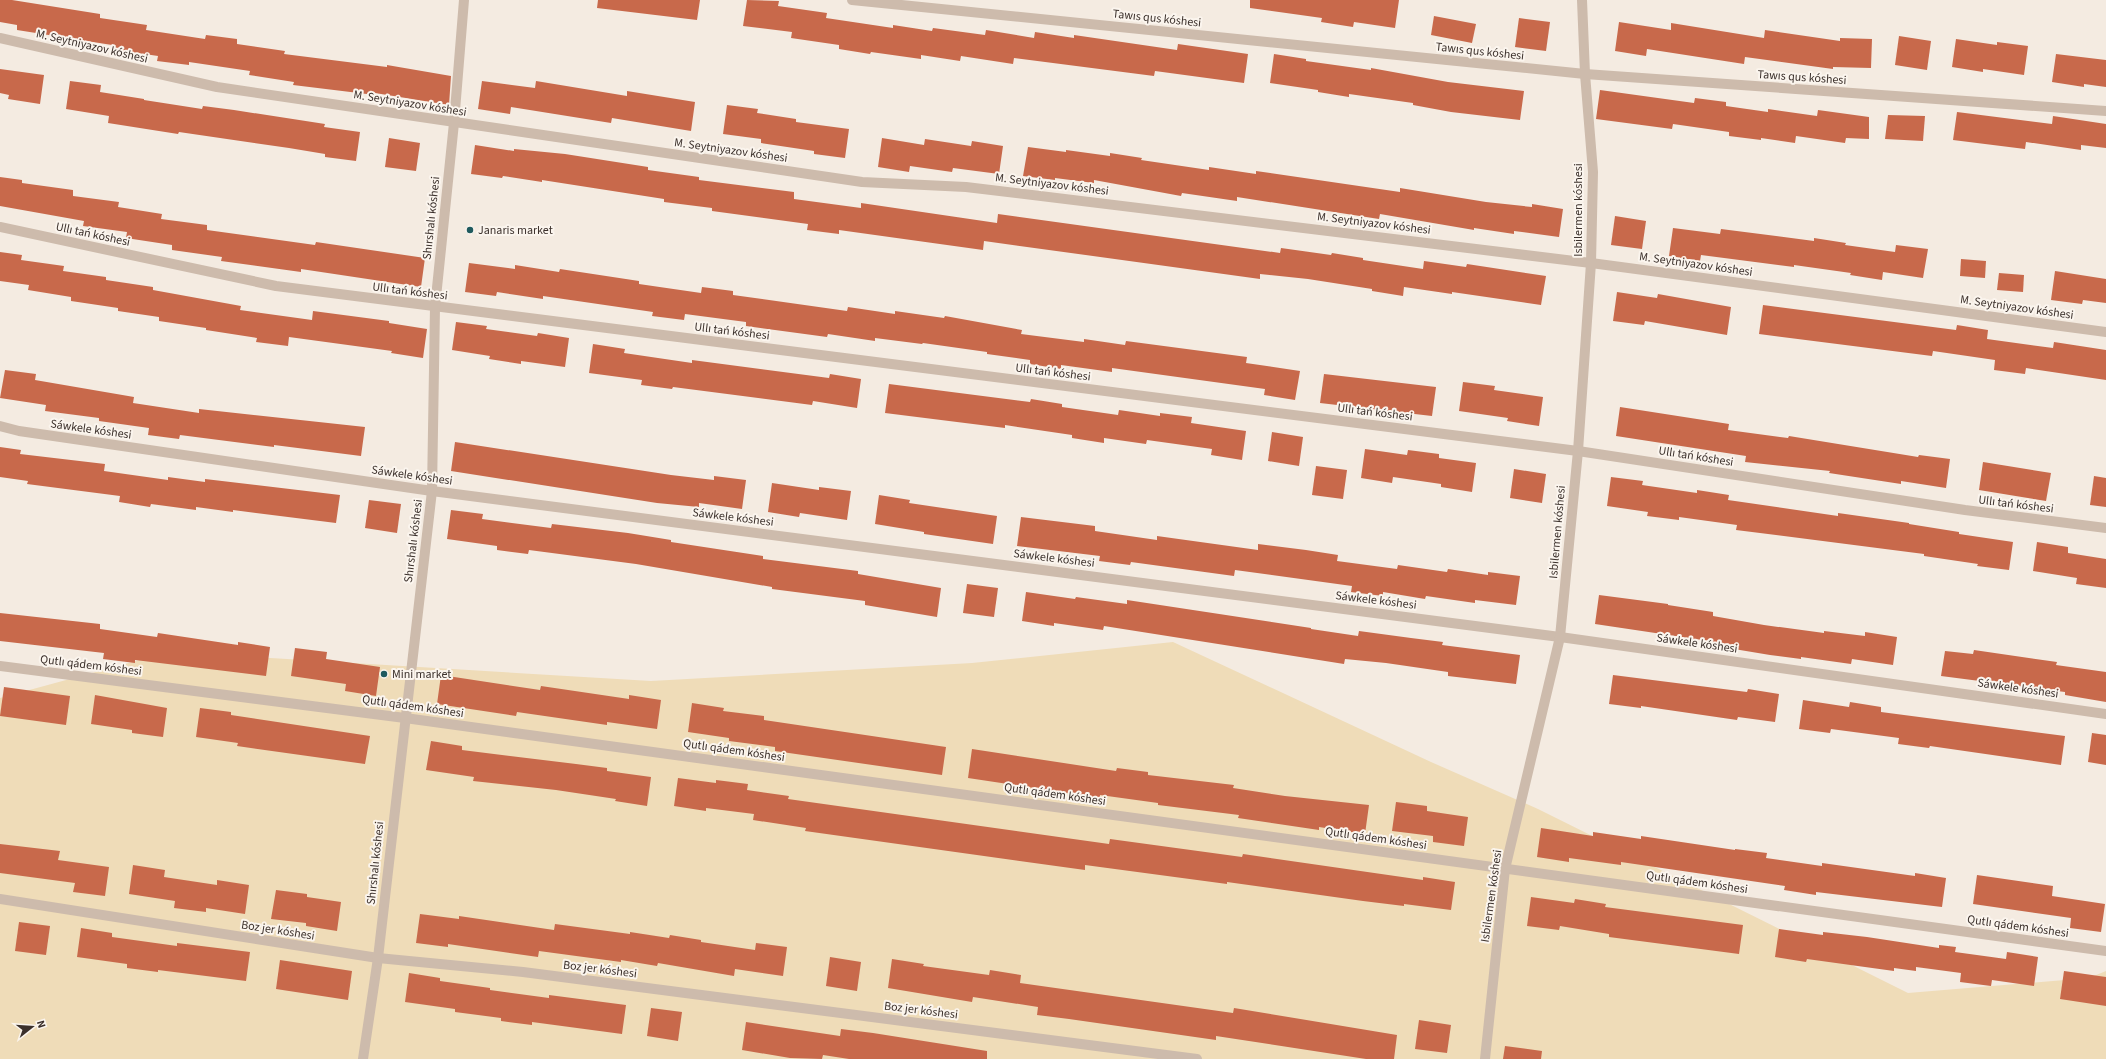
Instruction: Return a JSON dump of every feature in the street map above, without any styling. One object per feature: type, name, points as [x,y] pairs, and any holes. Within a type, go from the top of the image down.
[{"type":"street","name":"Shırshalı kóshesi","points":[[363,1059],[378,958],[432,492],[435,307],[454,123],[464,0]]},
{"type":"street","name":"Tawıs qus kóshesi","points":[[852,0],[1584,74],[2106,111]]},
{"type":"street","name":"Isbilermen kóshesi","points":[[1485,1059],[1505,869],[1560,637],[1578,451],[1591,263],[1593,172],[1584,74],[1582,0]]},
{"type":"street","name":"M. Seytniyazov kóshesi","points":[[0,38],[217,87],[862,182],[966,187],[1591,263],[2106,332]]},
{"type":"street","name":"Ullı tań kóshesi","points":[[0,227],[276,286],[1578,451],[1965,510],[2106,528]]},
{"type":"street","name":"Sáwkele kóshesi","points":[[0,426],[19,431],[432,492],[1560,637],[2106,714]]},
{"type":"street","name":"Qutlı qádem kóshesi","points":[[0,666],[405,718],[2106,951]]},
{"type":"street","name":"Boz jer kóshesi","points":[[0,899],[378,958],[523,972],[1197,1059]]},
{"type":"sand","points":[[1173,642],[1431,762],[1538,809],[1908,993],[2089,978],[2106,971],[2106,1059],[0,1059],[0,698],[169,652],[651,681],[972,663]]},
{"type":"building","points":[[0,0],[12,0],[100,14],[100,18],[147,25],[146,30],[205,39],[206,35],[237,39],[237,44],[285,51],[284,54],[387,67],[387,65],[451,76],[449,105],[375,93],[375,95],[293,85],[294,82],[249,75],[250,71],[189,62],[189,65],[157,61],[158,56],[111,49],[112,45],[17,30],[17,25],[0,22]]},
{"type":"building","points":[[598,0],[700,0],[697,20],[597,8]]},
{"type":"building","points":[[747,0],[779,1],[778,6],[827,13],[826,18],[893,28],[893,25],[932,31],[933,28],[985,35],[986,30],[1034,38],[1035,32],[1074,38],[1074,35],[1177,50],[1178,44],[1248,54],[1244,83],[1155,71],[1154,76],[1014,58],[1013,64],[961,56],[960,61],[921,55],[921,59],[871,52],[870,54],[839,49],[839,45],[791,38],[792,32],[743,26]]},
{"type":"building","points":[[1250,0],[1399,0],[1395,28],[1354,22],[1353,27],[1321,22],[1322,18],[1250,8]]},
{"type":"building","points":[[1434,16],[1476,24],[1472,43],[1431,35]]},
{"type":"building","points":[[1519,18],[1550,22],[1546,51],[1515,47]]},
{"type":"building","points":[[1619,22],[1671,30],[1671,23],[1764,38],[1765,30],[1840,41],[1840,38],[1872,39],[1871,68],[1833,67],[1833,69],[1745,57],[1744,64],[1647,49],[1646,56],[1615,51]]},
{"type":"building","points":[[1899,36],[1931,41],[1927,70],[1895,65]]},
{"type":"building","points":[[1956,39],[1997,45],[1997,42],[2028,46],[2024,75],[1983,69],[1983,72],[1952,67]]},
{"type":"building","points":[[1274,54],[1306,59],[1306,61],[1371,70],[1371,68],[1448,82],[1524,91],[1520,120],[1451,112],[1413,105],[1413,103],[1349,94],[1349,97],[1318,92],[1318,90],[1270,83]]},
{"type":"building","points":[[2056,54],[2106,60],[2106,87],[2084,84],[2084,87],[2052,82]]},
{"type":"building","points":[[0,69],[44,75],[40,104],[8,99],[9,95],[0,93]]},
{"type":"building","points":[[70,81],[101,85],[100,92],[144,100],[202,109],[203,106],[234,110],[325,124],[324,127],[360,132],[356,161],[325,157],[325,154],[289,148],[179,132],[178,134],[108,123],[109,116],[66,109]]},
{"type":"building","points":[[482,81],[535,88],[536,81],[627,96],[627,91],[695,102],[691,131],[612,118],[611,123],[511,107],[510,114],[478,109]]},
{"type":"building","points":[[1600,90],[1694,103],[1695,98],[1726,102],[1726,106],[1768,112],[1768,109],[1817,116],[1818,110],[1869,117],[1869,139],[1846,138],[1845,143],[1796,136],[1795,143],[1761,138],[1761,140],[1729,136],[1729,132],[1673,124],[1672,129],[1596,119]]},
{"type":"building","points":[[727,105],[758,109],[757,113],[796,119],[796,122],[849,129],[845,158],[814,154],[814,151],[761,143],[761,139],[723,134]]},
{"type":"building","points":[[1957,112],[2052,124],[2053,116],[2106,124],[2106,148],[2081,145],[2081,150],[2026,142],[2025,149],[1953,140]]},
{"type":"building","points":[[1888,115],[1925,116],[1923,141],[1885,139]]},
{"type":"building","points":[[389,138],[420,143],[416,171],[385,167]]},
{"type":"building","points":[[882,138],[924,145],[925,139],[971,146],[972,141],[1003,146],[999,174],[953,168],[952,172],[910,166],[909,172],[878,167]]},
{"type":"building","points":[[475,145],[514,151],[514,149],[565,154],[648,167],[648,170],[699,177],[699,180],[794,192],[794,199],[861,208],[861,203],[997,223],[998,214],[1280,253],[1281,248],[1331,255],[1332,253],[1363,258],[1363,260],[1423,269],[1424,261],[1466,267],[1467,264],[1546,276],[1541,305],[1452,292],[1452,294],[1404,287],[1403,296],[1372,291],[1372,289],[1308,279],[1260,274],[1260,279],[984,241],[983,250],[839,230],[839,234],[807,230],[808,224],[712,211],[712,208],[664,202],[664,199],[542,180],[542,182],[503,176],[502,178],[471,174]]},
{"type":"building","points":[[1028,147],[1110,156],[1110,153],[1142,158],[1141,160],[1209,170],[1209,167],[1256,174],[1256,171],[1400,192],[1400,188],[1486,202],[1532,207],[1532,204],[1563,209],[1559,237],[1514,231],[1514,234],[1474,228],[1474,230],[1380,214],[1379,219],[1237,197],[1237,201],[1182,193],[1181,196],[1094,180],[1094,183],[1023,176]]},
{"type":"building","points":[[0,177],[22,180],[22,183],[73,190],[73,196],[119,202],[118,207],[162,214],[161,219],[207,225],[207,230],[315,245],[316,242],[425,258],[421,287],[301,269],[301,272],[221,261],[222,257],[172,250],[172,245],[126,238],[127,232],[83,226],[84,221],[0,206]]},
{"type":"building","points":[[1615,216],[1646,221],[1642,249],[1611,245]]},
{"type":"building","points":[[1673,228],[1720,234],[1721,229],[1814,241],[1814,238],[1846,243],[1845,245],[1895,252],[1896,245],[1928,249],[1923,278],[1883,272],[1882,280],[1850,275],[1851,273],[1794,265],[1794,267],[1701,255],[1700,261],[1669,256]]},
{"type":"building","points":[[0,252],[22,255],[21,260],[64,266],[63,271],[106,277],[106,280],[153,287],[153,290],[241,306],[240,310],[312,320],[313,311],[389,321],[389,323],[427,329],[423,358],[391,353],[392,351],[289,337],[288,346],[256,342],[257,338],[159,321],[159,317],[118,311],[118,308],[71,301],[71,297],[28,290],[29,285],[0,281]]},
{"type":"building","points":[[1961,259],[1986,261],[1985,278],[1960,276]]},
{"type":"building","points":[[469,263],[515,269],[515,265],[559,272],[560,269],[639,281],[639,284],[701,293],[702,287],[733,291],[733,295],[847,311],[848,307],[895,314],[895,311],[944,318],[945,316],[1022,330],[1021,334],[1084,342],[1084,339],[1125,345],[1126,341],[1247,357],[1246,363],[1300,371],[1295,400],[1264,395],[1265,389],[1112,368],[1112,372],[1061,365],[1061,369],[1030,364],[1030,360],[923,343],[875,338],[875,341],[828,334],[827,337],[746,326],[746,322],[685,314],[684,320],[652,316],[653,312],[543,296],[543,299],[497,292],[496,296],[465,292]]},
{"type":"building","points":[[2055,271],[2106,279],[2106,303],[2083,300],[2082,304],[2051,300]]},
{"type":"building","points":[[1999,273],[2024,275],[2023,292],[1997,290]]},
{"type":"building","points":[[1617,292],[1657,298],[1658,294],[1731,307],[1727,335],[1645,321],[1644,325],[1613,321]]},
{"type":"building","points":[[1763,305],[1956,330],[1957,325],[1988,330],[1987,339],[2053,348],[2054,342],[2106,350],[2106,380],[2026,368],[2025,374],[1994,370],[1995,360],[1933,351],[1932,356],[1759,334]]},
{"type":"building","points":[[456,322],[487,326],[486,329],[537,336],[538,333],[569,338],[565,367],[521,361],[521,364],[489,359],[490,356],[452,350]]},
{"type":"building","points":[[593,344],[625,349],[624,353],[692,363],[692,360],[829,378],[830,374],[861,379],[857,408],[813,401],[812,405],[673,387],[672,389],[641,385],[642,380],[589,373]]},
{"type":"building","points":[[5,370],[36,374],[35,380],[134,397],[133,403],[199,413],[199,409],[365,427],[361,456],[180,435],[179,439],[148,435],[149,428],[99,421],[99,418],[45,411],[46,405],[0,398]]},
{"type":"building","points":[[1324,374],[1436,387],[1432,416],[1320,403]]},
{"type":"building","points":[[1463,382],[1495,386],[1494,390],[1543,397],[1539,426],[1507,421],[1508,418],[1459,411]]},
{"type":"building","points":[[889,384],[1030,402],[1031,399],[1062,404],[1062,407],[1118,415],[1119,410],[1160,416],[1160,413],[1192,417],[1191,423],[1246,431],[1242,460],[1211,455],[1212,449],[1147,440],[1146,444],[1104,438],[1104,443],[1072,438],[1072,435],[1005,425],[1005,428],[885,413]]},
{"type":"building","points":[[1620,407],[1729,424],[1728,430],[1788,438],[1789,436],[1918,457],[1919,455],[1950,459],[1946,488],[1901,481],[1901,484],[1829,473],[1830,471],[1745,462],[1746,456],[1616,436]]},
{"type":"building","points":[[1272,432],[1303,437],[1299,466],[1268,461]]},
{"type":"building","points":[[455,442],[671,475],[714,480],[714,476],[746,480],[742,509],[699,503],[699,507],[657,503],[451,471]]},
{"type":"building","points":[[0,447],[21,450],[20,454],[105,464],[104,471],[168,480],[168,477],[205,482],[205,479],[340,495],[336,523],[233,510],[233,512],[196,507],[196,510],[151,504],[150,507],[119,502],[120,496],[27,484],[28,481],[0,477]]},
{"type":"building","points":[[1365,449],[1407,455],[1408,450],[1439,454],[1439,458],[1476,463],[1472,492],[1441,487],[1441,484],[1393,477],[1392,483],[1361,478]]},
{"type":"building","points":[[1983,462],[2051,473],[2046,501],[1979,490]]},
{"type":"building","points":[[1316,466],[1347,470],[1343,499],[1312,495]]},
{"type":"building","points":[[1514,469],[1546,474],[1542,503],[1510,498]]},
{"type":"building","points":[[2094,476],[2106,478],[2106,507],[2090,505]]},
{"type":"building","points":[[1611,477],[1643,481],[1642,485],[1697,493],[1697,490],[1729,495],[1728,500],[1838,516],[1838,513],[1909,523],[1959,532],[1959,534],[2013,542],[2009,570],[1977,566],[1978,564],[1924,556],[1924,554],[1736,530],[1737,525],[1679,517],[1679,520],[1647,516],[1648,512],[1607,506]]},
{"type":"building","points":[[772,483],[819,490],[819,487],[851,491],[847,520],[800,513],[799,517],[768,512]]},
{"type":"building","points":[[879,495],[910,500],[909,503],[997,516],[993,544],[924,534],[924,532],[875,524]]},
{"type":"building","points":[[369,500],[401,504],[397,533],[365,528]]},
{"type":"building","points":[[451,510],[483,514],[482,519],[551,528],[552,524],[628,533],[671,540],[671,542],[763,556],[763,559],[858,571],[858,574],[941,588],[937,617],[865,605],[865,601],[772,589],[772,587],[636,564],[529,550],[528,554],[497,550],[497,546],[447,539]]},
{"type":"building","points":[[1021,517],[1095,526],[1095,531],[1157,540],[1157,536],[1258,550],[1258,544],[1306,550],[1338,555],[1337,561],[1397,569],[1398,565],[1447,572],[1448,569],[1488,575],[1488,572],[1520,576],[1516,605],[1475,600],[1475,603],[1426,596],[1425,599],[1383,592],[1383,596],[1351,592],[1352,586],[1235,570],[1234,576],[1131,562],[1130,565],[1099,561],[1100,556],[1017,546]]},
{"type":"building","points":[[2037,542],[2068,547],[2068,553],[2106,559],[2106,588],[2076,584],[2077,578],[2033,571]]},
{"type":"building","points":[[967,584],[998,588],[994,617],[963,613]]},
{"type":"building","points":[[1026,592],[1127,604],[1127,600],[1358,636],[1359,631],[1443,642],[1442,645],[1520,655],[1516,684],[1448,676],[1448,672],[1386,663],[1345,659],[1344,664],[1104,626],[1103,630],[1054,623],[1054,626],[1022,621]]},
{"type":"building","points":[[1599,595],[1668,604],[1713,612],[1713,616],[1764,625],[1824,633],[1824,631],[1865,636],[1865,632],[1897,637],[1893,665],[1852,659],[1851,664],[1801,657],[1801,659],[1770,655],[1728,648],[1729,644],[1595,624]]},
{"type":"building","points":[[0,613],[100,624],[100,629],[157,637],[158,633],[238,645],[238,642],[270,647],[266,676],[135,660],[135,663],[103,659],[104,653],[0,641]]},
{"type":"building","points":[[295,648],[327,652],[326,659],[380,667],[376,696],[345,691],[346,684],[291,676]]},
{"type":"building","points":[[1974,650],[2057,662],[2056,665],[2106,672],[2106,702],[2065,695],[2065,692],[1941,676],[1945,651],[1973,654]]},
{"type":"building","points":[[441,675],[540,690],[541,686],[629,699],[629,695],[661,700],[657,729],[607,722],[607,725],[517,712],[516,716],[437,704]]},
{"type":"building","points":[[1613,675],[1747,692],[1748,689],[1779,694],[1775,722],[1738,717],[1737,720],[1641,706],[1641,708],[1609,704]]},
{"type":"building","points":[[4,687],[70,696],[66,725],[0,716]]},
{"type":"building","points":[[95,695],[167,708],[163,737],[132,733],[132,730],[91,724]]},
{"type":"building","points":[[1803,700],[1849,707],[1850,702],[1881,707],[1881,712],[2065,736],[2061,765],[1930,746],[1929,748],[1898,744],[1899,738],[1831,729],[1830,733],[1799,729]]},
{"type":"building","points":[[692,703],[724,708],[723,711],[764,716],[764,720],[946,747],[942,775],[775,751],[775,747],[729,741],[729,738],[688,732]]},
{"type":"building","points":[[200,708],[231,712],[231,715],[370,736],[365,764],[237,746],[238,743],[196,737]]},
{"type":"building","points":[[2092,733],[2106,735],[2106,765],[2088,762]]},
{"type":"building","points":[[431,741],[462,746],[462,750],[607,768],[607,771],[651,777],[647,806],[615,801],[616,799],[556,790],[473,781],[474,777],[426,770]]},
{"type":"building","points":[[972,749],[1116,771],[1117,768],[1148,772],[1148,775],[1234,785],[1233,788],[1285,796],[1369,805],[1365,834],[1319,827],[1319,830],[1238,818],[1239,815],[1158,805],[1158,803],[1100,795],[1100,798],[968,778]]},
{"type":"building","points":[[678,778],[716,783],[716,780],[748,784],[747,790],[789,796],[788,799],[1109,844],[1110,839],[1242,857],[1243,854],[1423,880],[1423,877],[1455,882],[1451,910],[1363,901],[1227,882],[1227,884],[1085,865],[1085,870],[805,831],[806,828],[753,820],[754,814],[706,808],[706,811],[674,806]]},
{"type":"building","points":[[1396,802],[1427,806],[1427,811],[1468,817],[1464,846],[1433,842],[1433,836],[1392,831]]},
{"type":"building","points":[[1541,828],[1593,836],[1593,832],[1641,839],[1641,836],[1735,850],[1767,853],[1766,858],[1822,866],[1822,863],[1915,876],[1915,873],[1946,878],[1942,907],[1816,892],[1816,895],[1784,890],[1785,886],[1621,862],[1621,865],[1569,858],[1569,862],[1537,857]]},
{"type":"building","points":[[0,844],[60,851],[58,860],[109,867],[105,896],[73,892],[75,883],[0,873]]},
{"type":"building","points":[[133,865],[165,870],[164,877],[217,885],[217,880],[249,885],[245,914],[206,908],[206,912],[174,908],[175,901],[129,894]]},
{"type":"building","points":[[1977,875],[2053,886],[2052,896],[2105,904],[2101,932],[2070,928],[2071,918],[1973,904]]},
{"type":"building","points":[[276,890],[307,894],[307,897],[341,902],[337,931],[306,926],[306,923],[271,919]]},
{"type":"building","points":[[1531,897],[1574,903],[1575,899],[1606,904],[1605,907],[1743,925],[1739,954],[1609,937],[1609,934],[1560,926],[1559,930],[1527,926]]},
{"type":"building","points":[[420,914],[459,919],[459,916],[554,930],[555,924],[630,934],[630,932],[669,938],[670,935],[701,940],[701,942],[755,950],[756,943],[787,947],[783,976],[735,969],[734,976],[658,963],[657,966],[621,960],[621,962],[539,951],[538,957],[448,944],[448,947],[416,943]]},
{"type":"building","points":[[19,922],[50,926],[46,955],[15,951]]},
{"type":"building","points":[[81,928],[112,933],[112,937],[177,946],[177,943],[250,952],[246,981],[158,970],[158,972],[127,968],[127,964],[77,957]]},
{"type":"building","points":[[1779,929],[1823,935],[1823,932],[1867,937],[1939,948],[1939,945],[1956,947],[1955,952],[2006,959],[2007,952],[2038,957],[2034,986],[1992,980],[1991,986],[1960,982],[1961,973],[1916,967],[1916,971],[1894,968],[1894,971],[1807,959],[1806,962],[1775,957]]},
{"type":"building","points":[[830,957],[861,962],[857,991],[826,986]]},
{"type":"building","points":[[892,959],[924,964],[923,966],[989,975],[990,970],[1021,975],[1020,983],[1233,1013],[1234,1008],[1397,1035],[1394,1059],[1366,1059],[1216,1036],[1216,1040],[1037,1015],[1038,1007],[973,997],[972,1002],[888,988]]},
{"type":"building","points":[[280,960],[352,971],[348,1000],[276,989]]},
{"type":"building","points":[[2064,971],[2106,977],[2106,1006],[2060,999]]},
{"type":"building","points":[[409,973],[440,978],[440,981],[490,988],[490,990],[549,998],[549,995],[626,1005],[622,1034],[532,1022],[532,1025],[501,1021],[501,1018],[455,1012],[455,1009],[405,1002]]},
{"type":"building","points":[[651,1008],[682,1012],[678,1041],[647,1036]]},
{"type":"building","points":[[1419,1020],[1451,1025],[1447,1053],[1415,1049]]},
{"type":"building","points":[[746,1022],[840,1036],[841,1029],[873,1033],[987,1051],[987,1059],[849,1059],[823,1055],[822,1059],[790,1058],[742,1050]]},
{"type":"building","points":[[1505,1046],[1542,1051],[1541,1059],[1503,1059]]},
{"type":"place","name":"Janaris market","points":[[470,230]]},
{"type":"place","name":"Mini market","points":[[384,674]]}]
